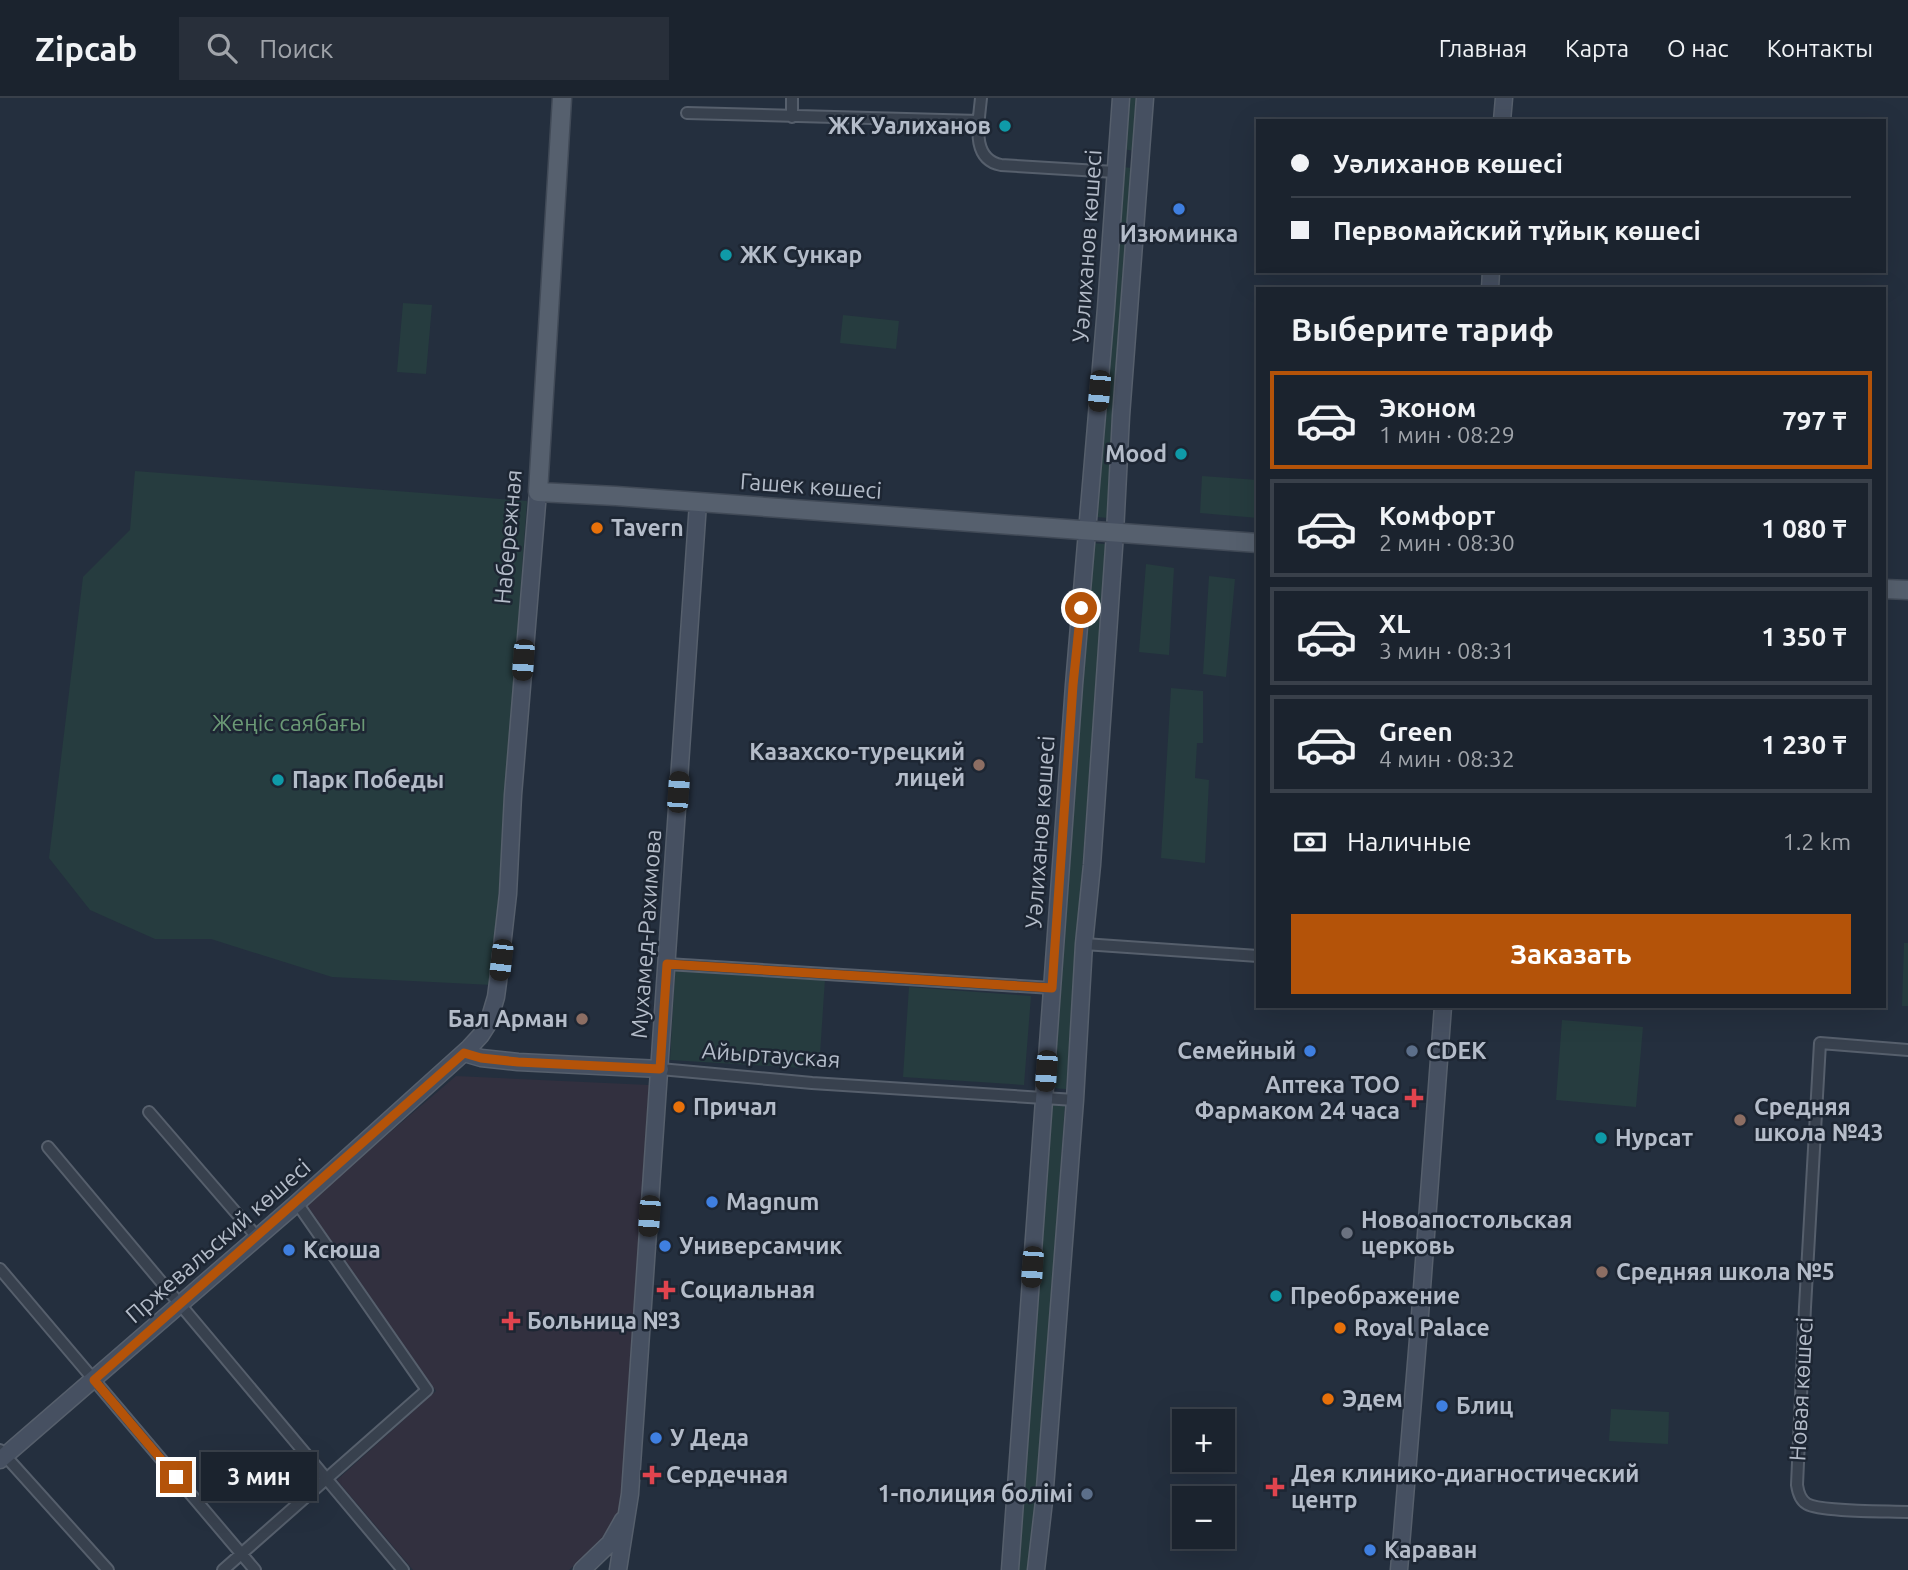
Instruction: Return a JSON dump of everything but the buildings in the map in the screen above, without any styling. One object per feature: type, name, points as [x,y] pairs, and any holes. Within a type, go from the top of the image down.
[{"type":"main road","name":"Набережная","points":[[464,1053],[488,1024],[496,997],[509,894],[513,795],[537,492],[562,98]]},
{"type":"main road","name":"Уәлиханов көшесі","points":[[1010,1570],[1084,530],[1121,98]]},
{"type":"main road","name":"Уәлиханов көшесі","points":[[1036,1570],[1044,1502],[1075,1100],[1145,98]]},
{"type":"main road","points":[[1502,119],[1504,98]]},
{"type":"main road","name":"Гашек көшесі","points":[[537,492],[1256,543]]},
{"type":"main road","name":"Мухамед-Рахимова","points":[[630,1494],[698,503]]},
{"type":"main road","points":[[1886,589],[1908,590]]},
{"type":"main road","points":[[1061,862],[1092,864]]},
{"type":"main road","points":[[1399,1570],[1443,1008]]},
{"type":"main road","points":[[488,1024],[488,1043],[493,1053],[503,1060]]},
{"type":"main road","name":"Айыртауская","points":[[464,1053],[503,1060],[660,1069]]},
{"type":"main road","name":"Пржевальский көшесі","points":[[2,1455],[94,1380],[464,1053]]},
{"type":"main road","points":[[583,1570],[616,1533],[625,1515],[630,1494]]},
{"type":"main road","points":[[618,1570],[630,1494]]},
{"type":"main road","points":[[583,1570],[594,1566],[610,1570]]},
{"type":"street","points":[[792,98],[792,117]]},
{"type":"street","points":[[981,98],[981,150],[986,159],[995,164],[1116,165],[1140,160]]},
{"type":"street","points":[[687,113],[979,121]]},
{"type":"street","points":[[1084,944],[1256,956]]},
{"type":"street","points":[[667,964],[1052,988]]},
{"type":"street","name":"Новая көшесі","points":[[1908,1049],[1821,1044],[1802,1355],[1798,1491],[1804,1502],[1812,1506],[1908,1512]]},
{"type":"street","name":"Айыртауская","points":[[660,1069],[812,1083],[1075,1100]]},
{"type":"street","points":[[149,1112],[257,1237]]},
{"type":"street","points":[[48,1147],[404,1570]]},
{"type":"street","points":[[223,1570],[427,1390],[297,1203]]},
{"type":"street","points":[[0,1269],[255,1570]]},
{"type":"street","points":[[2,1455],[108,1570]]},
{"type":"shaded area","name":"Больница №3","points":[[456,1076],[649,1085],[622,1493],[611,1529],[569,1570],[413,1570],[337,1480],[436,1391],[306,1204]]},
{"type":"green space","points":[[1127,98],[1138,98],[1134,151],[1123,149]]},
{"type":"green space","points":[[1121,167],[1133,168],[1109,518],[1096,517]]},
{"type":"green space","points":[[403,303],[432,305],[426,374],[397,372]]},
{"type":"green space","points":[[843,315],[899,321],[896,349],[840,343]]},
{"type":"green space","name":"Жеңіс саябағы","points":[[135,471],[527,501],[492,985],[332,977],[211,939],[155,939],[90,910],[49,858],[83,577],[130,530]]},
{"type":"green space","points":[[1202,476],[1256,480],[1256,518],[1200,513]]},
{"type":"green space","points":[[1090,543],[1106,544],[1066,1089],[1051,1088]]},
{"type":"green space","points":[[1146,564],[1174,568],[1169,655],[1139,652]]},
{"type":"green space","points":[[1209,576],[1235,579],[1226,677],[1203,674]]},
{"type":"green space","points":[[1171,688],[1203,691],[1203,743],[1197,743],[1195,778],[1209,780],[1205,863],[1161,858]]},
{"type":"green space","points":[[1904,943],[1908,943],[1908,1006],[1902,1006]]},
{"type":"green space","points":[[675,970],[825,979],[819,1069],[670,1060]]},
{"type":"green space","points":[[909,987],[1031,996],[1024,1085],[903,1077]]},
{"type":"green space","points":[[1562,1020],[1643,1027],[1636,1107],[1556,1100]]},
{"type":"green space","points":[[1050,1104],[1065,1105],[1031,1570],[1016,1570]]},
{"type":"green space","points":[[1611,1409],[1669,1412],[1668,1444],[1609,1441]]},
{"type":"place","name":"ЖК Уалиханов","points":[[1005,126]]},
{"type":"place","name":"Изюминка","points":[[1179,209]]},
{"type":"place","name":"ЖК Сункар","points":[[726,255]]},
{"type":"place","name":"Mood","points":[[1181,454]]},
{"type":"place","name":"Tavern","points":[[597,528]]},
{"type":"place","name":"Казахско-турецкий лицей","points":[[979,765]]},
{"type":"place","name":"Парк Победы","points":[[278,780]]},
{"type":"place","name":"Бал Арман","points":[[582,1019]]},
{"type":"place","name":"Семейный","points":[[1310,1051]]},
{"type":"place","name":"CDEK","points":[[1412,1051]]},
{"type":"place","name":"Аптека ТОО Фармаком 24 часа","points":[[1414,1098]]},
{"type":"place","name":"Причал","points":[[679,1107]]},
{"type":"place","name":"Средняя школа №43","points":[[1740,1120]]},
{"type":"place","name":"Нурсат","points":[[1601,1138]]},
{"type":"place","name":"Magnum","points":[[712,1202]]},
{"type":"place","name":"Новоапостольская церковь","points":[[1347,1233]]},
{"type":"place","name":"Универсамчик","points":[[665,1246]]},
{"type":"place","name":"Ксюша","points":[[289,1250]]},
{"type":"place","name":"Средняя школа №5","points":[[1602,1272]]},
{"type":"place","name":"Социальная","points":[[666,1290]]},
{"type":"place","name":"Преображение","points":[[1276,1296]]},
{"type":"place","name":"Больница №3","points":[[511,1321]]},
{"type":"place","name":"Royal Palace","points":[[1340,1328]]},
{"type":"place","name":"Эдем","points":[[1328,1399]]},
{"type":"place","name":"Блиц","points":[[1442,1406]]},
{"type":"place","name":"У Деда","points":[[656,1438]]},
{"type":"place","name":"Сердечная","points":[[652,1475]]},
{"type":"place","name":"Дея клинико-диагностический центр","points":[[1275,1487]]},
{"type":"place","name":"1-полиция болiмi","points":[[1087,1494]]},
{"type":"place","name":"Караван","points":[[1370,1550]]},
{"type":"route","points":[[176,1477],[94,1380],[464,1053],[481,1058],[518,1062],[660,1069],[667,964],[1052,988],[1073,685],[1081,608]]}]
